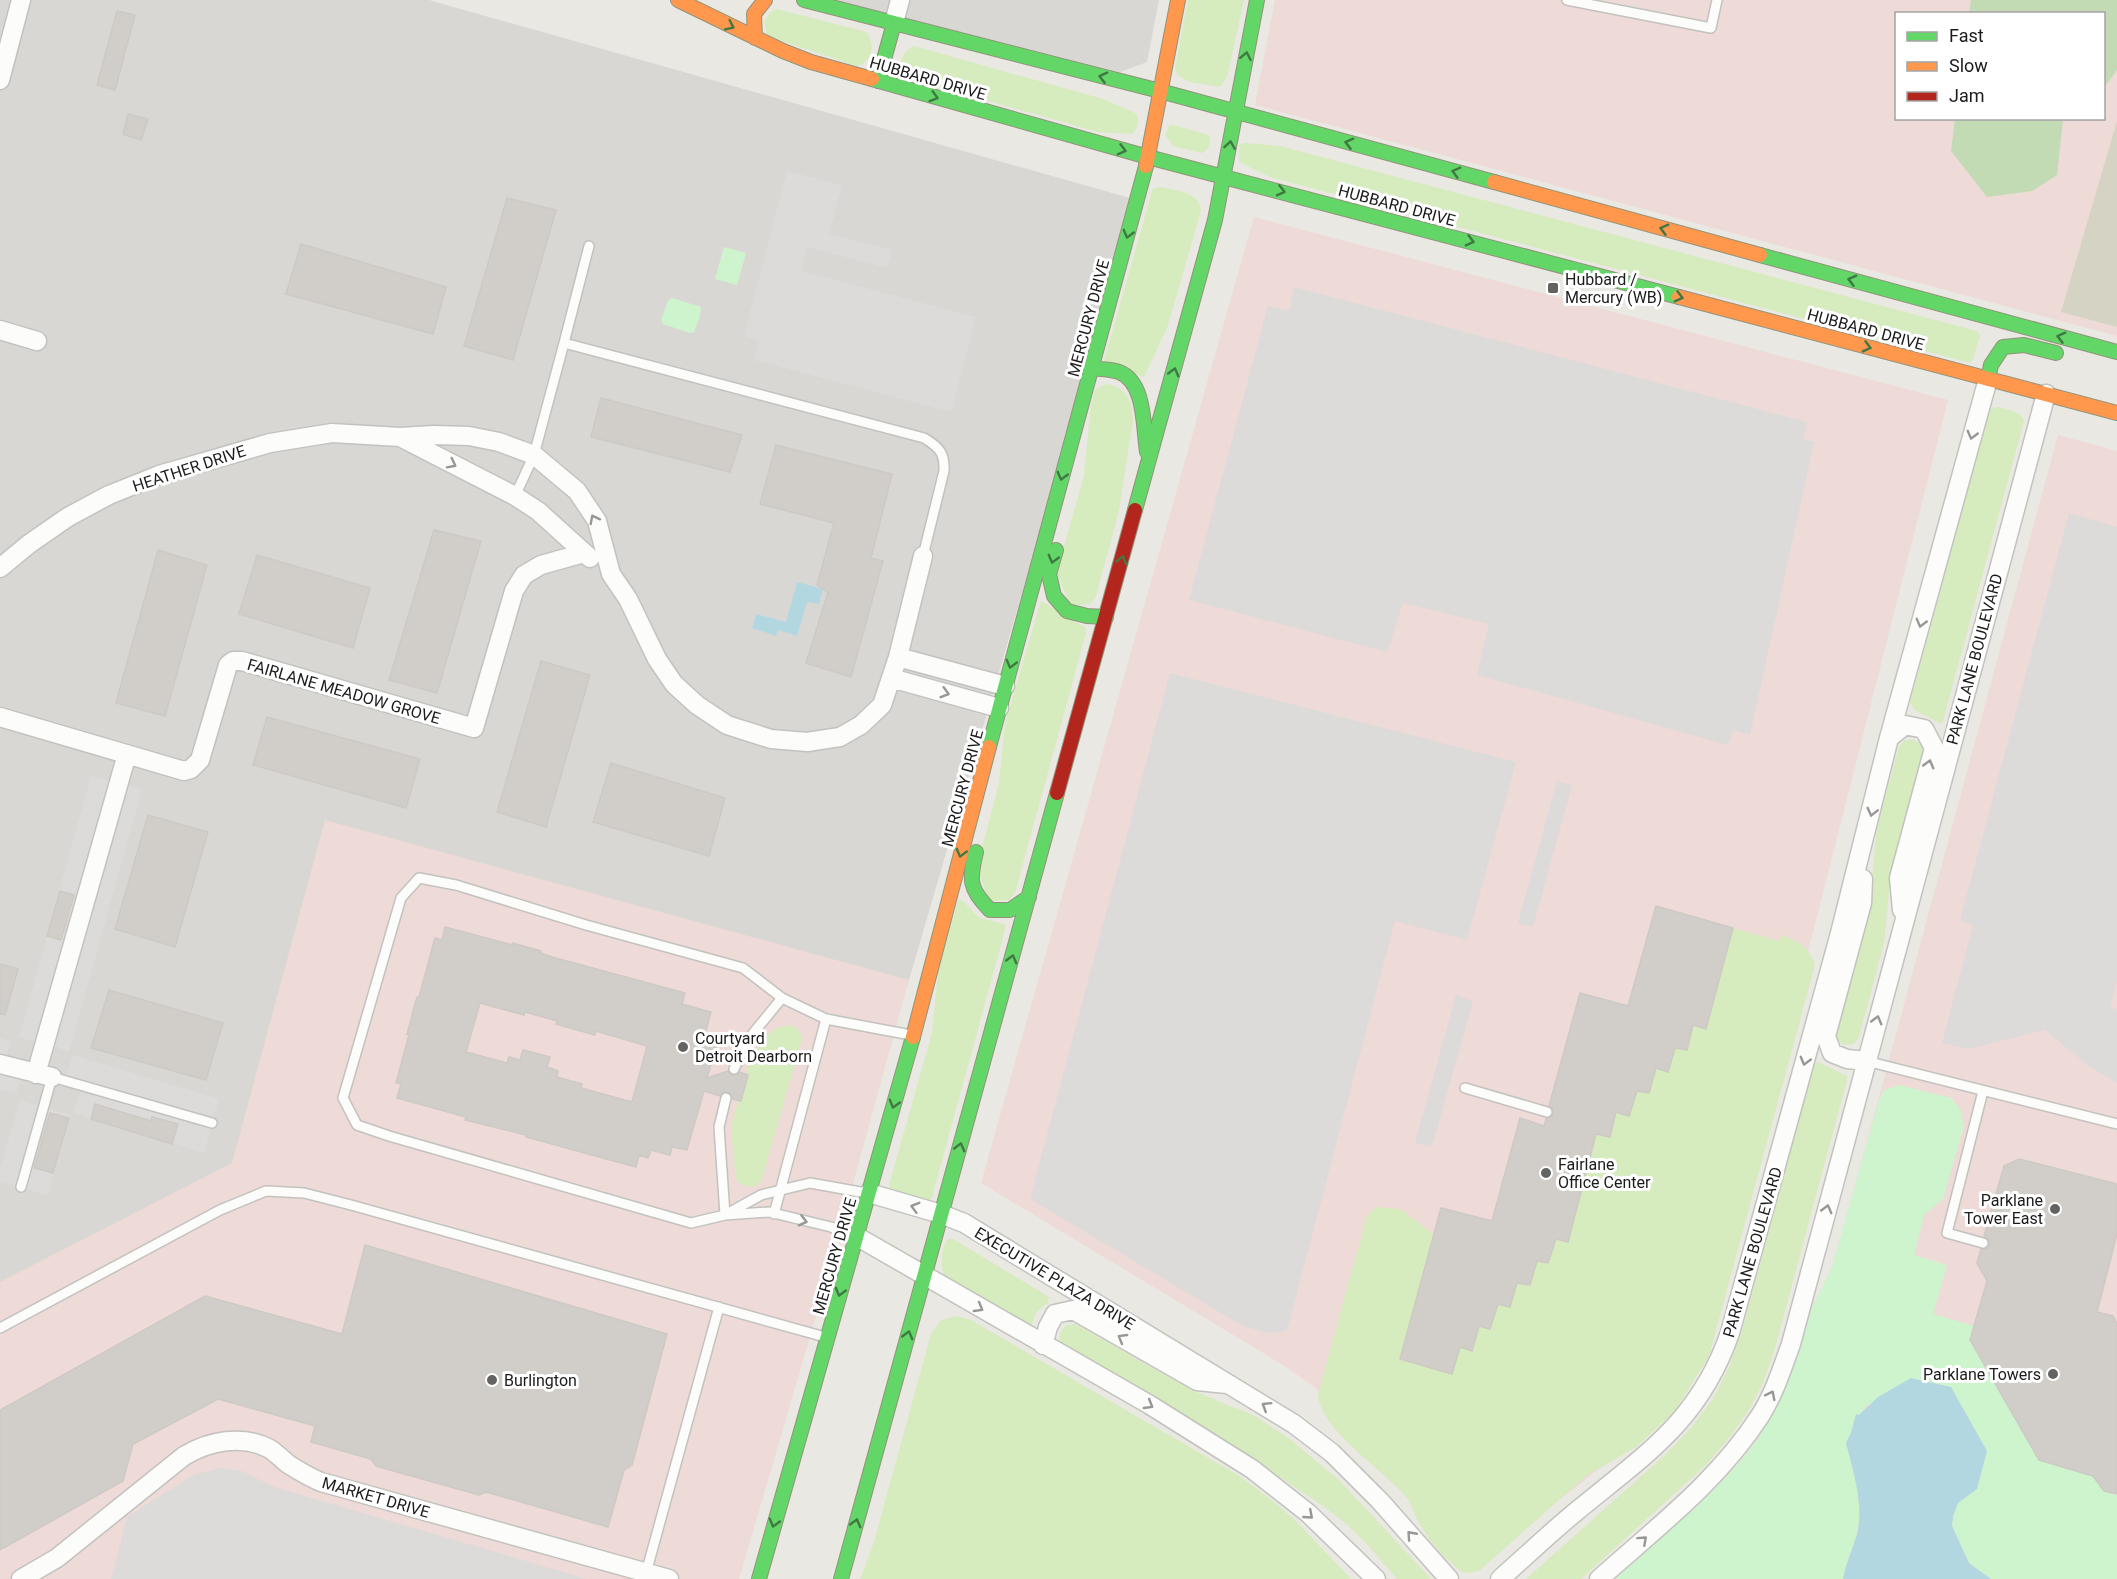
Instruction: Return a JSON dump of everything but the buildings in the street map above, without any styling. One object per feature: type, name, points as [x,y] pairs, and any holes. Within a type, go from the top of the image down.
[{"type":"street","points":[[0,80],[21,0]]},
{"type":"street","name":"HUBBARD DRIVE","points":[[678,0],[755,38],[811,62],[1148,158],[1312,199],[2114,411]]},
{"type":"street","points":[[755,38],[754,14],[765,0]]},
{"type":"street","points":[[804,0],[1160,91],[2117,352]]},
{"type":"street","points":[[878,81],[900,0]]},
{"type":"street","name":"MERCURY DRIVE","points":[[759,1579],[913,1036],[1148,158],[1178,0]]},
{"type":"street","points":[[841,1579],[1215,220],[1225,178],[1235,112],[1257,0]]},
{"type":"street","points":[[0,330],[37,341]]},
{"type":"street","points":[[1988,379],[1991,365],[2002,347],[2024,345],[2071,357]]},
{"type":"street","points":[[1091,368],[1120,372],[1134,384],[1142,402],[1143,428],[1149,461]]},
{"type":"street","name":"PARK LANE BOULEVARD","points":[[1500,1579],[1576,1512],[1659,1444],[1686,1416],[1709,1383],[1721,1359],[1865,841],[1889,738],[1988,379]]},
{"type":"street","name":"PARK LANE BOULEVARD","points":[[1599,1579],[1708,1481],[1734,1453],[1761,1414],[1774,1389],[1791,1344],[2046,394]]},
{"type":"street","points":[[1083,399],[1077,472],[1050,574],[1054,596],[1067,611],[1087,616],[1106,617]]},
{"type":"street","name":"HEATHER DRIVE","points":[[0,568],[29,543],[68,517],[109,495],[159,475],[281,441],[332,433],[400,437],[469,436],[499,441],[534,455],[577,491],[597,521],[611,574],[627,599],[657,658],[674,684],[697,705],[727,724],[771,739],[818,742],[840,737],[861,726],[882,705],[898,657],[923,556]]},
{"type":"street","name":"HEATHER DRIVE","points":[[400,437],[515,496],[538,511],[584,554],[611,574]]},
{"type":"street","name":"FAIRLANE MEADOW GROVE","points":[[0,717],[184,771],[191,769],[200,760],[228,665],[233,660],[474,728],[514,591],[524,575],[541,565],[584,554]]},
{"type":"street","points":[[898,657],[1005,686]]},
{"type":"street","points":[[891,678],[999,708]]},
{"type":"street","name":"PARK LANE BOULEVARD","points":[[1889,738],[1905,725],[1924,729],[1934,748],[1899,878],[1903,924]]},
{"type":"street","points":[[992,790],[994,731]]},
{"type":"street","points":[[0,1064],[44,1076],[127,754]]},
{"type":"street","points":[[981,834],[969,879],[975,897],[990,910],[1010,910],[1029,897]]},
{"type":"street","name":"PARK LANE BOULEVARD","points":[[1865,841],[1862,903],[1826,1035],[1832,1053],[1847,1059],[1866,1061]]},
{"type":"street","name":"EXECUTIVE PLAZA DRIVE","points":[[869,1193],[964,1223],[1232,1384],[1294,1424],[1332,1454],[1380,1501],[1449,1579]]},
{"type":"street","points":[[856,1236],[1150,1406],[1252,1469],[1308,1513],[1376,1579]]},
{"type":"street","name":"EXECUTIVE PLAZA DRIVE","points":[[1042,1345],[1055,1314],[1073,1310],[1197,1380],[1232,1384]]},
{"type":"street","name":"MARKET DRIVE","points":[[21,1579],[57,1558],[184,1456],[203,1446],[233,1441],[250,1442],[270,1449],[307,1476],[321,1482],[669,1579]]},
{"type":"lane","points":[[1567,0],[1711,28],[1717,0]]},
{"type":"lane","points":[[515,496],[534,455],[589,246]]},
{"type":"lane","points":[[564,343],[924,438],[933,444],[945,460],[923,556]]},
{"type":"lane","points":[[856,1236],[831,1227],[774,1214],[725,1215],[691,1223],[357,1125],[343,1098],[400,898],[419,878],[456,885],[586,925],[743,968],[782,998],[826,1019],[913,1036]]},
{"type":"lane","points":[[734,1069],[750,1037],[782,998]]},
{"type":"lane","points":[[774,1214],[826,1019]]},
{"type":"lane","points":[[1866,1061],[2117,1124]]},
{"type":"lane","points":[[21,1187],[44,1076],[212,1124]]},
{"type":"lane","points":[[1465,1088],[1547,1112]]},
{"type":"lane","points":[[1983,1090],[1947,1233],[1983,1243]]},
{"type":"lane","points":[[725,1215],[719,1127],[726,1098]]},
{"type":"lane","points":[[725,1215],[761,1195],[810,1183],[869,1193]]},
{"type":"lane","points":[[0,1328],[220,1210],[266,1191],[304,1193],[351,1205],[827,1338]]},
{"type":"lane","points":[[646,1573],[719,1307]]},
{"type":"shaded area","points":[[0,0],[429,0],[1137,200],[909,980],[810,1293],[0,1305]]},
{"type":"shaded area","points":[[833,0],[1159,0],[1147,62],[1120,72]]},
{"type":"shaded area","points":[[1275,0],[2117,0],[2117,336],[1255,105]]},
{"type":"shaded area","points":[[2117,121],[2117,327],[2061,312]]},
{"type":"shaded area","points":[[787,171],[842,185],[829,234],[892,250],[887,268],[807,247],[801,271],[976,317],[951,412],[754,360],[759,341],[744,336]]},
{"type":"shaded area","points":[[1254,217],[1948,400],[1723,1287],[1628,1446],[1472,1568],[1327,1396],[1283,1365],[981,1183]]},
{"type":"shaded area","points":[[1294,287],[1807,422],[1803,439],[1814,442],[1750,735],[1733,730],[1728,745],[1477,675],[1489,624],[1403,603],[1387,652],[1189,600],[1268,306],[1289,311]]},
{"type":"shaded area","name":"Parklane Towers","points":[[2058,435],[2117,451],[2117,1579],[1616,1579],[1706,1498],[1740,1462],[1758,1439],[1799,1354],[1812,1308],[1832,1267],[1850,1204]]},
{"type":"shaded area","points":[[2069,513],[2117,527],[2117,981],[2110,1007],[2117,1009],[2117,1083],[2086,1064],[2045,1030],[1969,1049],[1942,1043],[1973,925],[1960,921]]},
{"type":"shaded area","points":[[1170,673],[1516,762],[1467,940],[1395,921],[1287,1330],[1279,1332],[1269,1333],[1243,1326],[1030,1199]]},
{"type":"shaded area","points":[[91,776],[142,789],[69,1052],[45,1043],[19,1038]]},
{"type":"shaded area","points":[[1557,781],[1572,785],[1533,927],[1518,923]]},
{"type":"shaded area","points":[[325,820],[909,980],[822,1296],[739,1579],[0,1579],[0,1282],[232,1163]]},
{"type":"shaded area","points":[[1456,995],[1473,1001],[1432,1147],[1415,1143]]},
{"type":"shaded area","points":[[0,1038],[10,1041],[4,1065],[23,1070],[16,1094],[0,1089]]},
{"type":"shaded area","points":[[73,1055],[219,1099],[204,1153],[73,1113],[82,1087],[64,1081]]},
{"type":"shaded area","points":[[20,1100],[70,1115],[48,1196],[0,1181],[0,1169]]},
{"type":"shaded area","points":[[221,1468],[242,1471],[274,1487],[587,1579],[111,1579],[127,1517],[193,1475]]},
{"type":"green space","points":[[1188,0],[1244,0],[1227,77],[1220,87],[1190,82],[1177,75],[1175,68]]},
{"type":"green space","points":[[1971,0],[2117,0],[2117,70],[2105,87],[2105,12],[1969,12]]},
{"type":"green space","points":[[777,9],[866,32],[872,47],[870,57],[857,66],[767,36],[764,21],[772,11]]},
{"type":"green space","points":[[914,46],[1103,99],[1137,114],[1137,127],[1132,134],[1098,132],[903,77],[901,68],[903,55]]},
{"type":"green space","points":[[1955,120],[2063,120],[2057,175],[2032,191],[1987,197],[1951,151]]},
{"type":"green space","points":[[1173,125],[1209,135],[1208,148],[1202,153],[1173,146],[1165,135],[1169,126]]},
{"type":"green space","points":[[1245,143],[1280,146],[1977,331],[1980,336],[1970,363],[1270,177],[1239,162],[1239,145]]},
{"type":"green space","points":[[1161,187],[1192,196],[1199,204],[1201,211],[1167,328],[1144,377],[1104,361],[1153,188]]},
{"type":"green space","points":[[724,247],[746,253],[737,285],[715,279]]},
{"type":"green space","points":[[672,298],[701,307],[694,332],[690,333],[663,324],[661,320],[668,301]]},
{"type":"green space","points":[[1106,384],[1119,388],[1127,396],[1133,420],[1119,511],[1096,596],[1090,604],[1070,606],[1057,573],[1084,475],[1091,405],[1095,390]]},
{"type":"green space","points":[[1999,407],[2017,413],[2024,421],[1941,724],[1915,710],[1910,703],[1989,412],[1992,408]]},
{"type":"green space","points":[[1041,601],[1086,628],[1086,633],[1015,893],[1009,900],[989,901],[977,867],[999,783],[1005,723]]},
{"type":"green space","points":[[1905,740],[1914,740],[1922,745],[1923,754],[1890,880],[1884,943],[1859,1037],[1854,1044],[1844,1045],[1836,1039],[1835,1030],[1869,905],[1877,828],[1899,747]]},
{"type":"green space","points":[[959,899],[981,918],[1005,925],[1005,930],[932,1197],[925,1201],[894,1192],[889,1185],[932,1033],[939,963]]},
{"type":"green space","points":[[1733,928],[1779,941],[1782,935],[1807,949],[1815,965],[1709,1356],[1674,1412],[1636,1447],[1586,1476],[1479,1571],[1463,1573],[1443,1556],[1433,1543],[1406,1497],[1340,1435],[1321,1407],[1318,1394],[1367,1216],[1376,1207],[1400,1209],[1434,1235],[1400,1358],[1452,1374],[1460,1347],[1472,1350],[1479,1326],[1490,1329],[1498,1304],[1510,1307],[1517,1283],[1530,1285],[1537,1261],[1548,1263],[1556,1239],[1568,1242],[1596,1134],[1610,1137],[1616,1112],[1629,1115],[1637,1091],[1649,1093],[1656,1068],[1668,1072],[1675,1048],[1687,1050],[1693,1025],[1706,1029]]},
{"type":"green space","points":[[789,1025],[798,1029],[802,1039],[761,1181],[755,1187],[745,1186],[738,1183],[735,1174],[731,1125],[748,1067],[763,1038],[775,1029]]},
{"type":"green space","points":[[1818,1062],[1847,1076],[1847,1080],[1774,1352],[1762,1385],[1749,1410],[1707,1464],[1581,1579],[1526,1579],[1665,1455],[1690,1429],[1713,1399],[1729,1367],[1742,1331],[1814,1065]]},
{"type":"green space","points":[[1899,1085],[1951,1098],[1960,1109],[1964,1126],[1943,1199],[1924,1215],[1914,1255],[1947,1265],[1933,1314],[1974,1326],[1970,1340],[2039,1460],[2093,1476],[2104,1491],[2117,1494],[2117,1579],[1991,1579],[1969,1563],[1952,1526],[1958,1503],[1977,1489],[1868,1404],[1859,1416],[1856,1414],[1846,1443],[1856,1486],[1859,1519],[1858,1530],[1843,1579],[1616,1579],[1706,1498],[1758,1439],[1783,1395],[1799,1354],[1812,1308],[1832,1267],[1879,1100],[1884,1090]]},
{"type":"green space","points":[[948,1239],[953,1239],[1049,1297],[1048,1303],[1036,1312],[1031,1327],[947,1280],[944,1276],[942,1260],[943,1248]]},
{"type":"green space","points":[[955,1316],[971,1320],[1236,1474],[1294,1519],[1351,1579],[860,1579],[874,1542],[931,1334],[941,1320]]},
{"type":"green space","points":[[1075,1324],[1191,1390],[1253,1415],[1287,1437],[1339,1480],[1431,1579],[1397,1579],[1348,1526],[1261,1463],[1066,1349],[1060,1342],[1060,1333],[1066,1325]]},
{"type":"water","points":[[797,582],[823,589],[819,604],[807,602],[797,636],[778,630],[776,636],[752,628],[756,614],[786,622]]},
{"type":"water","points":[[1911,1378],[1951,1387],[1987,1451],[1977,1489],[1958,1503],[1952,1526],[1969,1563],[1991,1579],[1843,1579],[1858,1530],[1859,1519],[1856,1486],[1846,1443],[1856,1414],[1859,1415],[1878,1397]]},
{"type":"traffic: fast","points":[[804,0],[1160,91],[1494,182]]},
{"type":"traffic: fast","points":[[1135,510],[1215,220],[1257,0]]},
{"type":"traffic: fast","points":[[878,81],[894,23]]},
{"type":"traffic: fast","points":[[872,79],[1148,157],[1679,297]]},
{"type":"traffic: fast","points":[[989,747],[1146,166]]},
{"type":"traffic: fast","points":[[1760,255],[2117,352]]},
{"type":"traffic: fast","points":[[1988,379],[1991,365],[2003,347],[2024,345],[2056,353]]},
{"type":"traffic: fast","points":[[1091,368],[1119,372],[1128,377],[1134,385],[1142,407],[1147,452]]},
{"type":"traffic: fast","points":[[1056,550],[1049,574],[1054,596],[1067,611],[1087,616],[1106,617]]},
{"type":"traffic: fast","points":[[841,1579],[1057,793]]},
{"type":"traffic: fast","points":[[976,852],[972,884],[978,896],[990,910],[1010,910],[1029,897]]},
{"type":"traffic: fast","points":[[759,1579],[913,1037]]},
{"type":"traffic: slow","points":[[678,0],[783,51],[811,62],[872,79]]},
{"type":"traffic: slow","points":[[755,38],[754,14],[765,0]]},
{"type":"traffic: slow","points":[[1146,166],[1178,0]]},
{"type":"traffic: slow","points":[[1494,182],[1760,255]]},
{"type":"traffic: slow","points":[[1679,297],[2117,413]]},
{"type":"traffic: slow","points":[[913,1037],[989,747]]},
{"type":"traffic: jam","points":[[1057,793],[1135,510]]},
{"type":"place","name":"Hubbard / Mercury (WB)","points":[[1553,288]]},
{"type":"place","name":"Courtyard Detroit Dearborn","points":[[683,1047]]},
{"type":"place","name":"Fairlane Office Center","points":[[1546,1173]]},
{"type":"place","name":"Parklane Tower East","points":[[2055,1209]]},
{"type":"place","name":"Parklane Towers","points":[[2053,1374]]},
{"type":"place","name":"Burlington","points":[[492,1380]]}]
